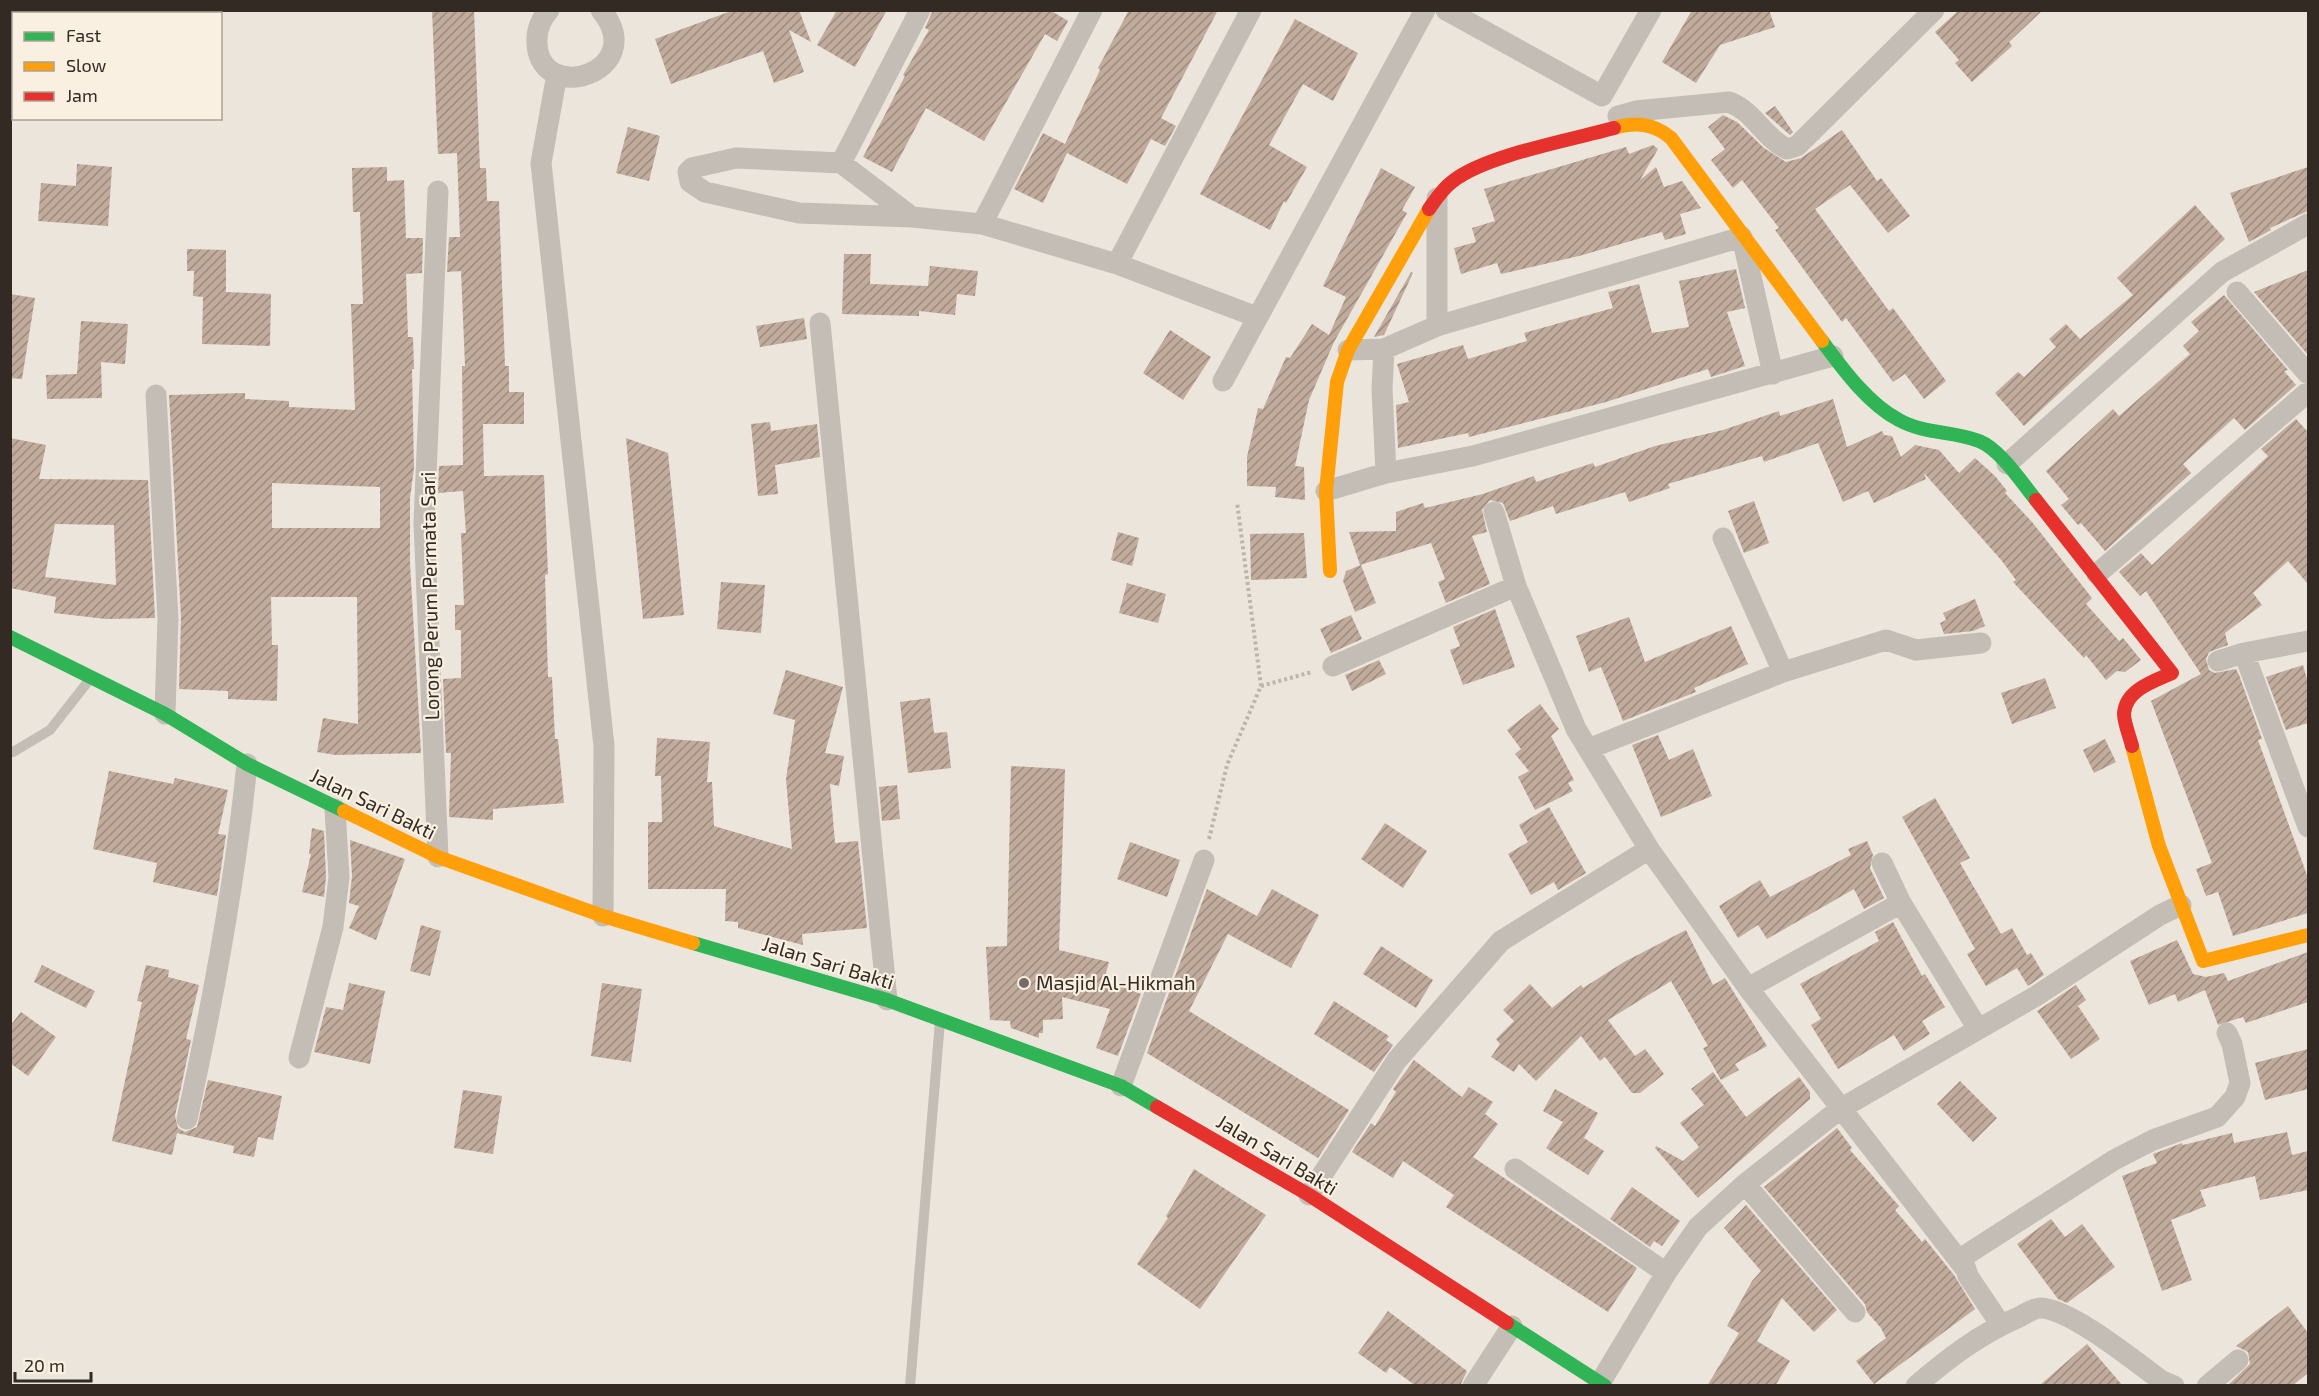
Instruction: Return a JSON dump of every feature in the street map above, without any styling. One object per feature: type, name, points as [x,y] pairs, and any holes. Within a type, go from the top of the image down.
[{"type":"street","points":[[549,10],[542,18],[536,33],[537,50],[545,64],[557,74],[573,79],[589,76],[603,67],[612,53],[614,37],[610,21],[601,10]]},
{"type":"street","points":[[841,163],[920,10]]},
{"type":"street","points":[[982,224],[1092,10]]},
{"type":"street","points":[[1117,264],[1251,10]]},
{"type":"street","points":[[1223,381],[1425,10]]},
{"type":"street","points":[[1458,13],[1602,96],[1651,10]]},
{"type":"street","points":[[1595,131],[1621,115],[1636,111],[1729,102],[1742,106],[1779,145],[1787,149],[1797,146],[1934,10]]},
{"type":"street","points":[[557,74],[541,164],[604,746],[603,916]]},
{"type":"street","points":[[1330,572],[1326,490],[1337,382],[1348,350],[1414,230],[1437,198],[1451,182],[1468,171],[1595,131],[1644,123],[1660,128],[1671,138],[1742,237],[1833,356],[1867,394],[1896,419],[1915,428],[1980,441],[2007,464],[2097,574],[2172,674],[2139,688],[2128,700],[2124,714],[2159,846],[2203,961],[2308,935]]},
{"type":"street","points":[[912,217],[841,163],[736,158],[692,168],[687,176],[705,192],[799,213],[912,217],[982,224],[1117,264],[1257,317]]},
{"type":"street","name":"Lorong Perum Permata Sari","points":[[438,191],[424,523],[438,857]]},
{"type":"street","points":[[1437,198],[1437,326]]},
{"type":"street","points":[[2007,464],[2222,272],[2308,224]]},
{"type":"street","points":[[1348,350],[1384,349],[1437,326],[1742,237]]},
{"type":"street","points":[[1742,237],[1773,374]]},
{"type":"street","points":[[2237,292],[2308,374]]},
{"type":"street","points":[[820,323],[887,1000]]},
{"type":"street","points":[[1384,349],[1382,389],[1386,473]]},
{"type":"street","points":[[1326,490],[1386,473],[1473,456],[1833,356]]},
{"type":"street","points":[[2097,574],[2308,393]]},
{"type":"street","points":[[156,395],[168,618],[165,714]]},
{"type":"street","points":[[1494,512],[1516,586],[1576,729],[1649,849],[1748,988],[1964,1268],[2001,1325]]},
{"type":"street","points":[[1723,538],[1783,672]]},
{"type":"street","points":[[1333,666],[1516,586]]},
{"type":"street","name":"Jalan Sari Bakti","points":[[10,637],[165,714],[247,764],[335,809],[438,857],[603,916],[887,1000],[1121,1086],[1309,1195],[1602,1384]]},
{"type":"street","points":[[1588,749],[1783,672],[1886,640],[1916,650],[1981,644]]},
{"type":"street","points":[[2218,661],[2244,653],[2308,641]]},
{"type":"street","points":[[2244,653],[2302,790],[2308,827]]},
{"type":"street","points":[[187,1119],[214,996],[239,840],[247,764]]},
{"type":"street","points":[[298,1058],[333,927],[339,878],[335,809]]},
{"type":"street","points":[[1309,1195],[1398,1060],[1501,941],[1649,849]]},
{"type":"street","points":[[1121,1086],[1204,860]]},
{"type":"street","points":[[1882,863],[1902,903],[1978,1029]]},
{"type":"street","points":[[1748,988],[1902,903]]},
{"type":"street","points":[[1602,1384],[1666,1273],[1698,1227],[1745,1184],[1840,1108],[2036,996],[2160,915],[2181,905]]},
{"type":"street","points":[[1964,1268],[1963,1260],[1969,1251],[2114,1160],[2153,1140],[2217,1117],[2235,1097],[2240,1083],[2235,1055],[2227,1033]]},
{"type":"street","points":[[1515,1169],[1666,1273]]},
{"type":"street","points":[[1745,1184],[1855,1312]]},
{"type":"street","points":[[1916,1386],[1953,1353],[2001,1325],[2040,1308],[2058,1313],[2090,1330],[2162,1382],[2174,1386]]},
{"type":"street","points":[[1473,1386],[1512,1326]]},
{"type":"street","points":[[2207,1386],[2238,1360]]},
{"type":"lane","points":[[13,752],[50,730],[90,678]]},
{"type":"lane","points":[[910,1386],[940,1021]]},
{"type":"path","points":[[1204,860],[1227,765],[1261,686],[1237,502]]},
{"type":"path","points":[[1261,686],[1333,666]]},
{"type":"building","points":[[432,10],[474,10],[480,168],[486,168],[487,201],[499,201],[505,366],[509,366],[509,392],[524,392],[524,424],[483,424],[484,476],[544,475],[548,574],[545,575],[548,677],[552,677],[555,739],[558,739],[564,803],[493,809],[493,820],[449,817],[451,753],[446,753],[443,679],[461,678],[461,630],[455,630],[455,605],[464,605],[461,533],[466,533],[463,491],[438,493],[439,466],[463,465],[462,366],[465,366],[461,271],[447,272],[449,237],[460,237],[457,153],[438,154]]},
{"type":"building","points":[[734,10],[799,10],[811,42],[789,30],[804,72],[774,83],[763,51],[671,84],[655,39]]},
{"type":"building","points":[[837,10],[887,10],[855,67],[817,45]]},
{"type":"building","points":[[933,10],[1050,10],[1068,21],[1057,41],[1045,34],[984,141],[926,108],[892,172],[863,157],[905,76],[903,75],[929,30],[925,28]]},
{"type":"building","points":[[1129,10],[1218,10],[1161,118],[1176,126],[1165,146],[1151,139],[1127,184],[1067,153],[1043,203],[1014,189],[1043,133],[1065,144],[1100,70],[1098,68]]},
{"type":"building","points":[[1692,10],[1769,10],[1775,27],[1720,45],[1696,83],[1662,62]]},
{"type":"building","points":[[1959,10],[2043,10],[2009,42],[2012,46],[1972,82],[1955,63],[1959,60],[1935,32]]},
{"type":"building","points":[[1295,19],[1358,53],[1333,101],[1303,84],[1269,145],[1307,167],[1286,203],[1284,201],[1270,230],[1200,194]]},
{"type":"building","points":[[1775,106],[1793,132],[1790,135],[1765,113]]},
{"type":"building","points":[[1723,115],[1737,122],[1764,148],[1786,162],[1801,158],[1842,130],[1877,181],[1881,178],[1910,216],[1888,233],[1850,185],[1815,209],[1889,311],[1893,308],[1946,381],[1924,399],[1905,374],[1893,382],[1846,318],[1842,322],[1775,230],[1779,228],[1742,180],[1733,188],[1711,160],[1725,149],[1708,127]]},
{"type":"building","points":[[628,127],[660,136],[649,181],[616,173]]},
{"type":"building","points":[[1653,145],[1658,149],[1640,180],[1656,167],[1664,187],[1682,181],[1701,208],[1680,214],[1686,234],[1665,240],[1662,232],[1579,256],[1501,274],[1497,263],[1461,274],[1454,248],[1476,242],[1472,228],[1495,221],[1484,189],[1626,147],[1629,154]]},
{"type":"building","points":[[77,164],[112,167],[108,226],[38,221],[41,183],[76,186]]},
{"type":"building","points":[[387,167],[387,181],[404,180],[406,238],[423,238],[422,273],[406,274],[408,337],[413,337],[414,369],[412,369],[414,468],[410,498],[410,563],[421,753],[336,755],[317,752],[323,718],[358,724],[357,597],[271,597],[272,645],[278,645],[277,701],[228,699],[228,691],[179,689],[181,618],[169,395],[245,393],[245,399],[289,401],[289,407],[355,410],[351,304],[363,304],[360,212],[353,212],[352,168]],"holes":[[[272,483],[380,487],[380,528],[272,528]]]},
{"type":"building","points":[[2308,167],[2308,211],[2270,228],[2271,230],[2249,242],[2230,193]]},
{"type":"building","points":[[1381,168],[1415,187],[1402,210],[1407,213],[1334,342],[1309,400],[1295,466],[1304,467],[1305,500],[1275,497],[1276,487],[1247,486],[1247,457],[1258,408],[1263,409],[1286,357],[1290,358],[1312,324],[1329,335],[1346,297],[1323,286]]},
{"type":"building","points":[[2195,205],[2225,239],[2024,426],[1995,393],[2018,372],[2024,377],[2056,347],[2049,339],[2066,324],[2080,339],[2133,295],[2117,278]]},
{"type":"building","points":[[187,249],[226,250],[226,292],[271,294],[270,346],[202,344],[203,297],[193,296],[194,271],[187,271]]},
{"type":"building","points":[[844,254],[871,254],[870,284],[928,286],[930,266],[978,271],[975,296],[957,294],[955,315],[919,311],[919,316],[842,314]]},
{"type":"building","points":[[1736,269],[1745,308],[1727,312],[1745,366],[1711,377],[1708,369],[1606,402],[1469,437],[1468,433],[1398,448],[1396,405],[1409,402],[1397,364],[1463,345],[1468,359],[1527,341],[1524,333],[1613,308],[1608,292],[1639,284],[1652,333],[1689,327],[1679,281]]},
{"type":"building","points":[[2308,270],[2308,355],[2254,292]]},
{"type":"building","points":[[1411,272],[1413,273],[1384,335],[1374,337]]},
{"type":"building","points":[[10,294],[35,298],[22,379],[10,378]]},
{"type":"building","points":[[2224,295],[2288,370],[2284,371],[2296,385],[2245,430],[2234,418],[2183,464],[2191,473],[2105,551],[2081,523],[2078,525],[2061,505],[2069,499],[2046,471],[2113,409],[2119,416],[2190,354],[2183,346],[2199,331],[2191,322]]},
{"type":"building","points":[[804,318],[807,339],[760,347],[756,326]]},
{"type":"building","points":[[81,321],[128,324],[125,364],[101,362],[102,398],[47,399],[46,375],[77,374]]},
{"type":"building","points":[[1170,330],[1211,357],[1183,400],[1143,373]]},
{"type":"building","points":[[1833,399],[1847,447],[1882,431],[1884,435],[1892,436],[1901,457],[1915,445],[1939,450],[1959,473],[1975,458],[1995,476],[2007,491],[2005,493],[2032,522],[2092,598],[2086,604],[2119,641],[2123,638],[2141,660],[2125,672],[2117,671],[2106,680],[2086,655],[2084,658],[2013,582],[2016,580],[2002,561],[1924,473],[1926,479],[1874,503],[1868,491],[1843,502],[1818,443],[1764,462],[1762,456],[1668,484],[1670,488],[1629,502],[1625,492],[1556,514],[1553,506],[1510,521],[1503,503],[1490,500],[1482,510],[1487,532],[1472,536],[1490,584],[1446,603],[1438,582],[1445,579],[1431,543],[1360,565],[1349,532],[1396,531],[1396,512],[1423,503],[1425,508],[1483,494],[1534,476],[1536,482],[1593,463],[1595,467],[1655,446],[1723,430],[1779,411],[1780,416]]},
{"type":"building","points":[[2296,419],[2308,432],[2308,584],[2288,561],[2253,593],[2262,605],[2225,633],[2228,645],[2209,652],[2206,659],[2209,670],[2215,673],[2236,669],[2239,675],[2262,739],[2258,740],[2308,878],[2308,913],[2233,936],[2218,892],[2206,896],[2196,869],[2212,863],[2151,701],[2201,674],[2146,591],[2140,596],[2119,572],[2141,553],[2152,565],[2268,456],[2261,449]]},
{"type":"building","points":[[770,422],[771,431],[817,424],[820,457],[775,465],[778,494],[758,496],[751,424]]},
{"type":"building","points":[[10,438],[46,445],[39,479],[148,480],[155,618],[106,619],[54,613],[56,597],[10,588]],"holes":[[[55,524],[114,525],[116,585],[45,577]]]},
{"type":"building","points":[[626,438],[668,453],[684,615],[643,619]]},
{"type":"building","points":[[1754,501],[1769,543],[1744,553],[1728,511]]},
{"type":"building","points":[[1118,532],[1139,538],[1132,566],[1111,560]]},
{"type":"building","points":[[1304,533],[1307,578],[1251,580],[1250,534]]},
{"type":"building","points":[[1361,565],[1376,603],[1355,612],[1343,581],[1346,571]]},
{"type":"building","points":[[721,582],[765,585],[761,633],[717,629]]},
{"type":"building","points":[[1127,583],[1166,594],[1158,623],[1119,613]]},
{"type":"building","points":[[1975,599],[1985,626],[1973,631],[1944,634],[1940,623],[1946,620],[1943,613]]},
{"type":"building","points":[[1495,609],[1515,667],[1463,685],[1450,650],[1460,646],[1453,627]]},
{"type":"building","points":[[1351,615],[1362,639],[1331,653],[1320,629]]},
{"type":"building","points":[[1629,617],[1645,662],[1731,626],[1748,664],[1694,688],[1696,692],[1623,721],[1601,667],[1589,672],[1576,636]]},
{"type":"building","points":[[1379,660],[1386,674],[1352,691],[1345,675]]},
{"type":"building","points":[[2303,665],[2308,683],[2308,723],[2286,730],[2266,677]]},
{"type":"building","points":[[786,670],[843,687],[825,753],[844,756],[839,786],[830,784],[835,843],[858,841],[867,928],[802,934],[803,945],[738,928],[738,922],[725,921],[726,889],[648,889],[648,822],[662,822],[661,776],[655,776],[657,738],[710,742],[707,782],[712,782],[714,826],[792,849],[786,779],[795,720],[773,714]]},
{"type":"building","points":[[2045,678],[2056,708],[2012,724],[2001,693]]},
{"type":"building","points":[[930,698],[934,733],[947,732],[951,768],[908,773],[900,702]]},
{"type":"building","points":[[1540,704],[1559,729],[1551,736],[1574,780],[1568,783],[1573,791],[1535,810],[1518,777],[1529,771],[1515,754],[1521,749],[1507,730]]},
{"type":"building","points":[[1658,735],[1669,760],[1693,749],[1712,796],[1661,817],[1632,745]]},
{"type":"building","points":[[2105,739],[2116,762],[2094,773],[2083,750]]},
{"type":"building","points":[[1011,766],[1065,769],[1059,950],[1109,962],[1104,980],[1141,994],[1118,1056],[1096,1048],[1110,1009],[1062,997],[1063,1019],[1043,1020],[1043,1033],[1039,1033],[1039,1038],[1011,1028],[1010,1021],[990,1020],[986,947],[1007,946]]},
{"type":"building","points":[[109,771],[173,784],[175,778],[228,790],[218,834],[226,835],[217,896],[153,882],[157,863],[93,849]]},
{"type":"building","points":[[897,785],[900,819],[882,821],[879,787]]},
{"type":"building","points":[[1935,798],[1970,858],[1960,863],[2001,934],[2012,928],[2027,955],[2031,953],[2044,975],[2028,986],[2017,968],[1986,986],[1967,954],[1975,949],[1902,817]]},
{"type":"building","points":[[1549,807],[1586,873],[1558,890],[1554,882],[1531,895],[1508,854],[1528,842],[1519,825]]},
{"type":"building","points":[[1385,823],[1427,851],[1403,888],[1361,859]]},
{"type":"building","points":[[312,828],[324,831],[326,877],[324,897],[302,892],[311,854],[309,854]]},
{"type":"building","points":[[350,840],[405,859],[376,940],[349,928],[359,906],[349,903],[352,876]]},
{"type":"building","points":[[1867,841],[1873,855],[1870,868],[1884,898],[1864,909],[1854,889],[1767,939],[1758,925],[1738,938],[1719,906],[1760,880],[1770,897],[1851,855],[1848,849]]},
{"type":"building","points":[[1130,842],[1180,860],[1167,897],[1117,879]]},
{"type":"building","points":[[1207,889],[1257,916],[1272,889],[1319,915],[1291,968],[1228,934],[1189,1011],[1349,1110],[1318,1158],[1147,1053]]},
{"type":"building","points":[[1893,922],[1922,976],[1925,974],[1945,1007],[1922,1021],[1930,1034],[1904,1051],[1894,1035],[1838,1069],[1811,1025],[1821,1019],[1800,984],[1879,941],[1875,932]]},
{"type":"building","points":[[421,925],[441,931],[430,976],[410,971]]},
{"type":"building","points":[[1686,930],[1713,985],[1725,978],[1767,1046],[1735,1064],[1739,1070],[1721,1080],[1703,1048],[1708,1046],[1671,981],[1608,1020],[1635,1056],[1645,1049],[1664,1074],[1640,1093],[1632,1093],[1605,1057],[1600,1061],[1581,1036],[1536,1081],[1519,1064],[1514,1072],[1491,1057],[1500,1044],[1496,1039],[1514,1021],[1503,1010],[1530,984],[1552,1008],[1581,985],[1583,988],[1624,962]]},
{"type":"building","points":[[2177,940],[2193,974],[2206,977],[2224,973],[2228,981],[2308,952],[2308,1002],[2246,1023],[2243,1017],[2218,1025],[2205,990],[2178,1002],[2175,994],[2149,1005],[2130,961]]},
{"type":"building","points":[[1381,946],[1433,980],[1416,1008],[1363,974]]},
{"type":"building","points":[[42,965],[95,991],[86,1008],[34,982]]},
{"type":"building","points":[[146,965],[169,970],[168,977],[199,985],[186,1039],[191,1040],[175,1116],[178,1128],[185,1132],[197,1127],[208,1080],[282,1096],[273,1140],[258,1137],[254,1157],[233,1153],[234,1146],[177,1133],[172,1155],[112,1141],[142,1002],[137,1001]]},
{"type":"building","points":[[349,983],[385,991],[370,1064],[314,1052],[326,1007],[343,1010]]},
{"type":"building","points":[[602,983],[642,989],[631,1062],[591,1056]]},
{"type":"building","points":[[2076,985],[2086,1000],[2078,1006],[2100,1039],[2071,1059],[2037,1011]]},
{"type":"building","points":[[1334,1001],[1389,1036],[1386,1040],[1393,1045],[1374,1072],[1314,1034]]},
{"type":"building","points":[[21,1012],[56,1037],[28,1076],[10,1063],[10,1026]]},
{"type":"building","points":[[2308,1049],[2308,1089],[2265,1100],[2255,1063]]},
{"type":"building","points":[[1414,1060],[1462,1097],[1469,1087],[1493,1102],[1485,1114],[1498,1124],[1473,1157],[1637,1268],[1608,1312],[1446,1207],[1454,1195],[1403,1161],[1393,1178],[1352,1152],[1371,1123],[1375,1126],[1396,1092],[1393,1089]]},
{"type":"building","points":[[1713,1072],[1746,1117],[1799,1077],[1810,1092],[1810,1099],[1698,1198],[1655,1148],[1656,1146],[1683,1161],[1699,1147],[1680,1123],[1704,1105],[1691,1089]]},
{"type":"building","points":[[1960,1081],[1997,1118],[1973,1142],[1937,1104]]},
{"type":"building","points":[[1555,1089],[1598,1113],[1584,1138],[1604,1151],[1588,1175],[1546,1148],[1563,1122],[1543,1111]]},
{"type":"building","points":[[463,1090],[502,1096],[493,1154],[454,1148]]},
{"type":"building","points":[[1837,1128],[1852,1148],[1850,1150],[1899,1206],[1895,1210],[1922,1242],[1925,1239],[1954,1275],[1975,1309],[1874,1384],[1856,1361],[1886,1338],[1881,1328],[1867,1312],[1865,1304],[1764,1187]]},
{"type":"building","points":[[2287,1132],[2292,1155],[2308,1151],[2308,1190],[2260,1200],[2255,1176],[2200,1190],[2206,1206],[2171,1220],[2192,1280],[2162,1291],[2122,1176],[2157,1163],[2153,1154],[2182,1143],[2183,1145],[2232,1133],[2234,1143]]},
{"type":"building","points":[[1194,1169],[1266,1215],[1200,1309],[1137,1264],[1168,1218],[1166,1216]]},
{"type":"building","points":[[1632,1187],[1680,1221],[1662,1246],[1654,1241],[1650,1247],[1610,1219]]},
{"type":"building","points":[[1746,1205],[1837,1310],[1814,1332],[1782,1298],[1757,1341],[1790,1361],[1775,1386],[1707,1386],[1739,1333],[1727,1326],[1752,1281],[1761,1271],[1724,1228]]},
{"type":"building","points":[[2051,1219],[2065,1237],[2082,1224],[2115,1267],[2067,1303],[2058,1299],[2017,1244]]},
{"type":"building","points":[[2288,1306],[2308,1333],[2308,1373],[2292,1386],[2227,1386],[2250,1364],[2248,1352],[2236,1346]]},
{"type":"building","points":[[1388,1311],[1467,1371],[1460,1386],[1416,1386],[1390,1367],[1386,1373],[1358,1353]]},
{"type":"building","points":[[2087,1344],[2123,1386],[2039,1386]]},
{"type":"traffic: fast","points":[[1822,341],[1856,385],[1877,405],[1909,425],[1969,438],[1987,445],[2010,467],[2036,500]]},
{"type":"traffic: fast","points":[[10,637],[165,714],[247,764],[344,811]]},
{"type":"traffic: fast","points":[[693,943],[887,1000],[1121,1086],[1157,1107]]},
{"type":"traffic: fast","points":[[1507,1323],[1605,1386]]},
{"type":"traffic: slow","points":[[1614,128],[1644,125],[1658,129],[1671,138],[1822,341]]},
{"type":"traffic: slow","points":[[1330,571],[1326,491],[1337,382],[1348,350],[1429,209]]},
{"type":"traffic: slow","points":[[2132,746],[2159,846],[2203,961],[2308,935]]},
{"type":"traffic: slow","points":[[344,811],[438,857],[603,916],[693,943]]},
{"type":"traffic: jam","points":[[1429,209],[1449,184],[1486,163],[1530,149],[1614,128]]},
{"type":"traffic: jam","points":[[2036,500],[2172,673],[2149,683],[2129,699],[2124,714],[2132,746]]},
{"type":"traffic: jam","points":[[1157,1107],[1309,1195],[1507,1323]]},
{"type":"place","name":"Masjid Al-Hikmah","points":[[1024,983]]}]
